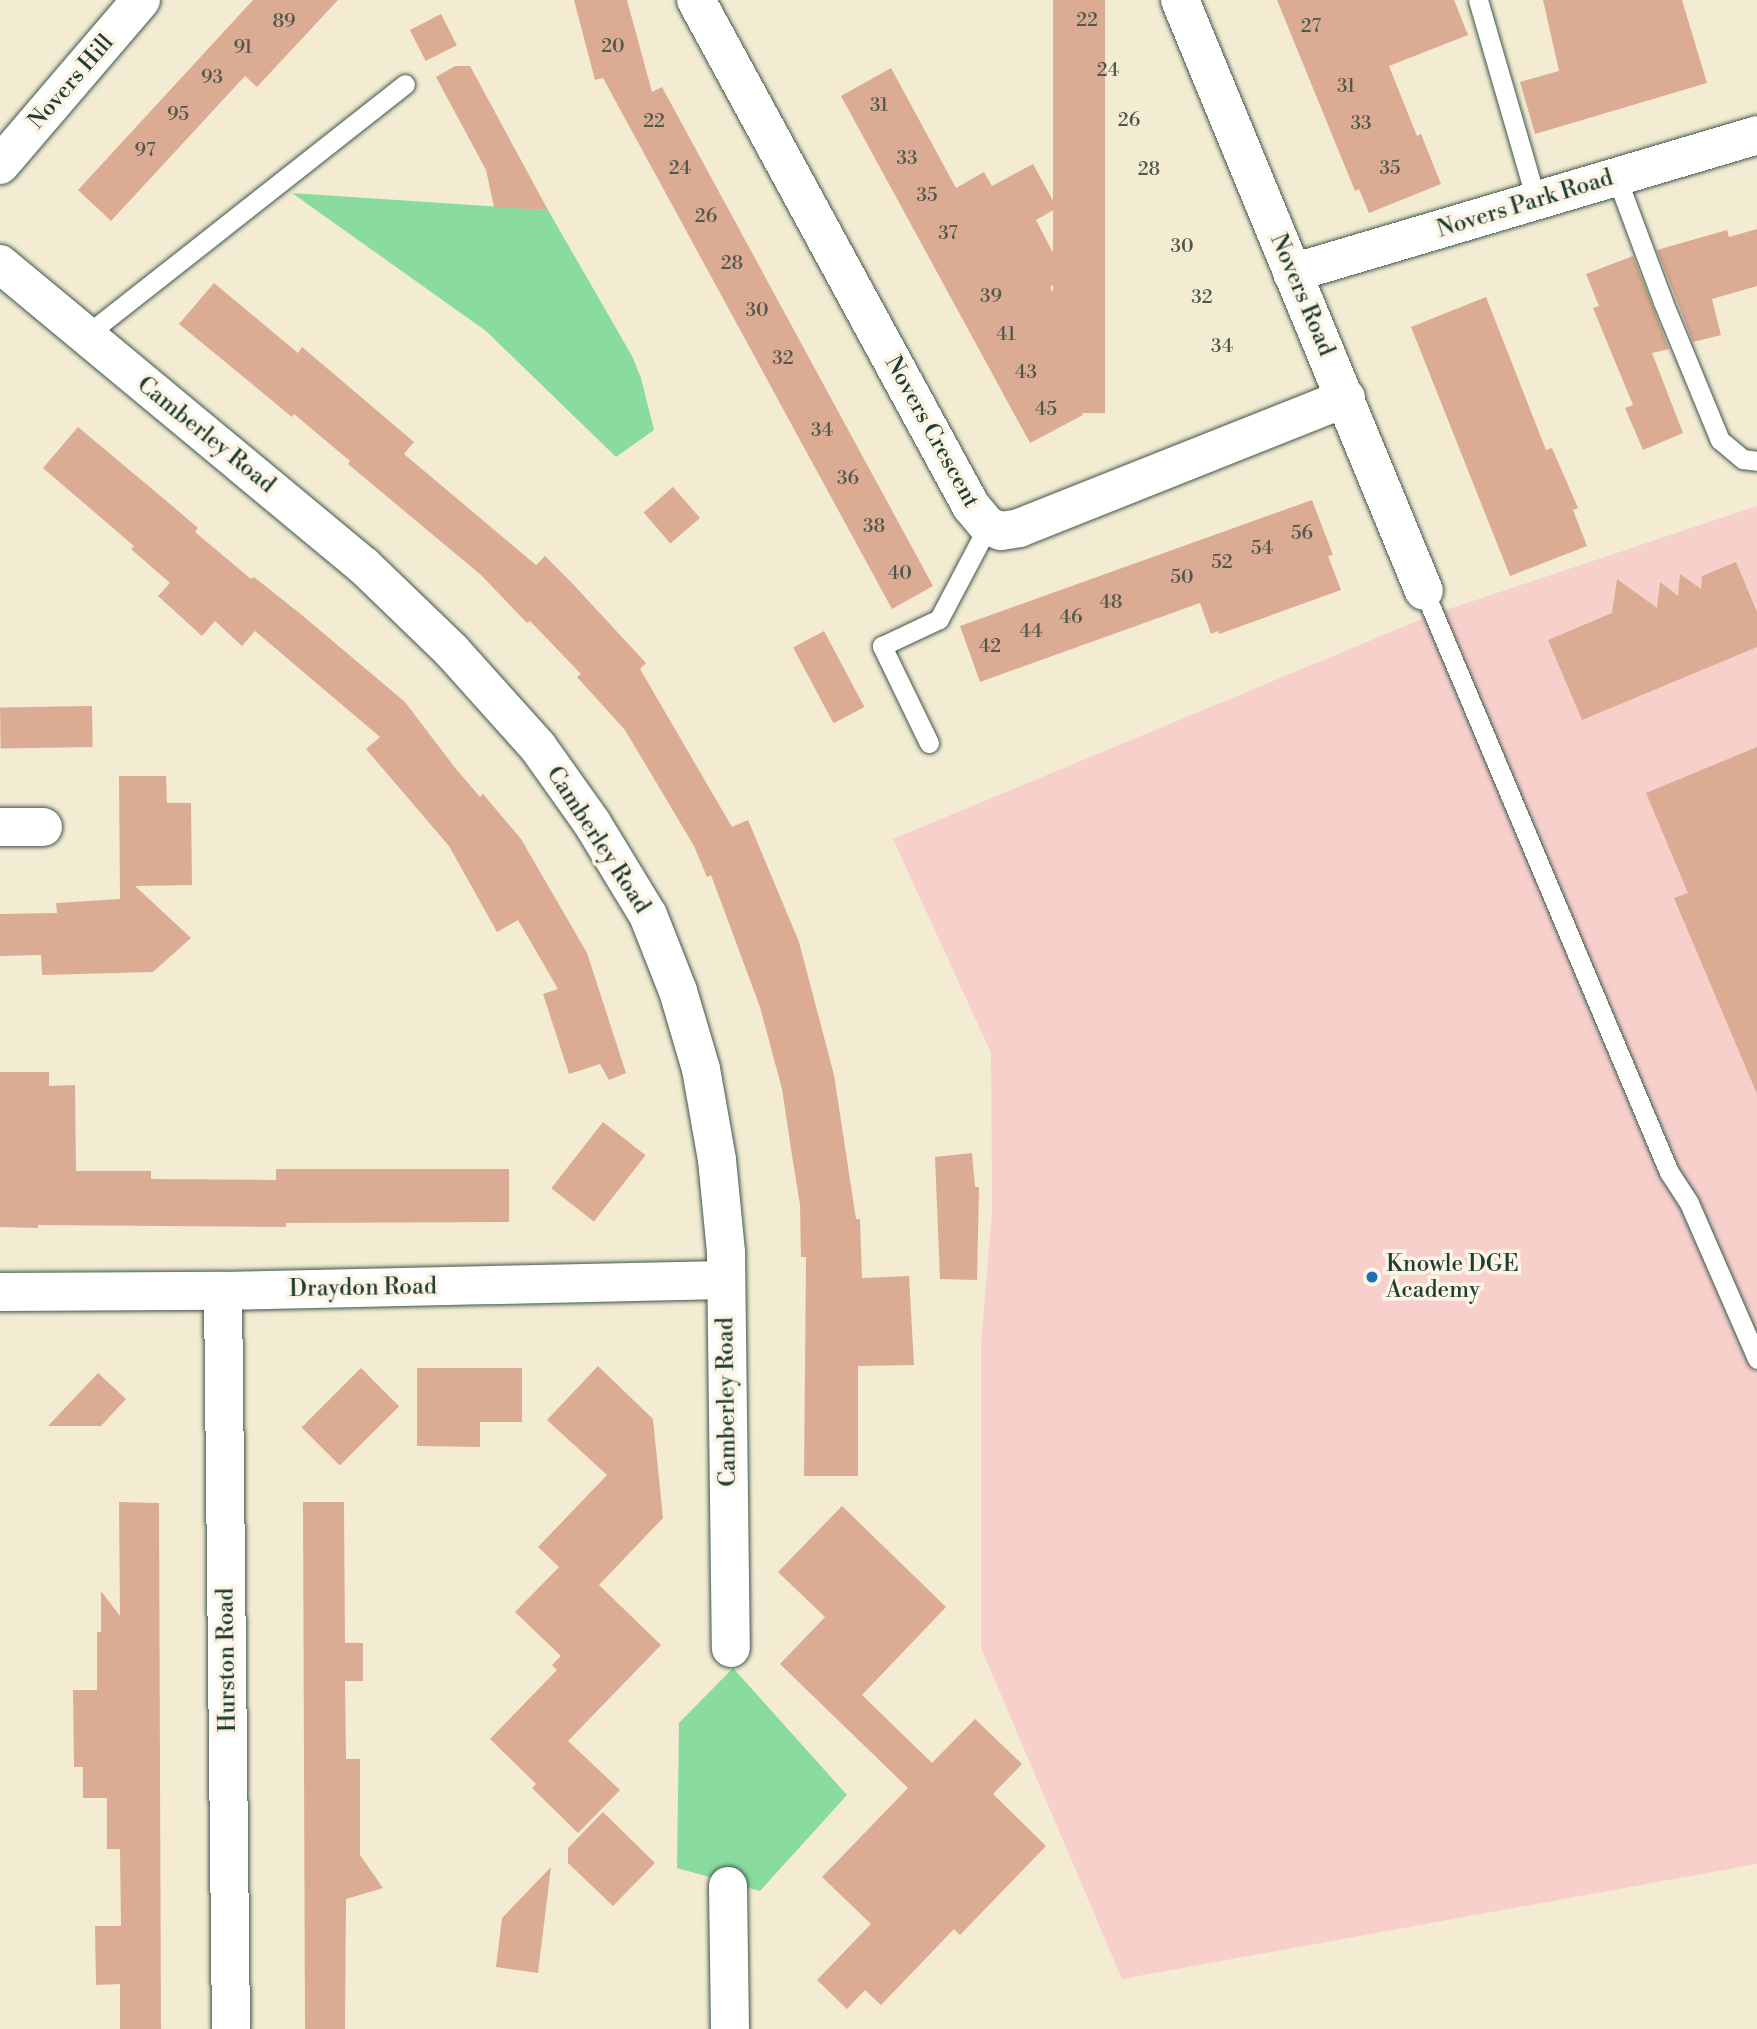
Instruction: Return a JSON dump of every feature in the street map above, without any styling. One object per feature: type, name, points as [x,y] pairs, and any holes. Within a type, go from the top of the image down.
[{"type":"street","name":"Novers Hill","points":[[0,165],[141,0]]},
{"type":"street","name":"Novers Crescent","points":[[696,0],[971,506],[988,526],[1001,531],[1019,528],[1346,398]]},
{"type":"street","name":"Novers Road","points":[[1180,0],[1424,591]]},
{"type":"street","name":"Novers Park Road","points":[[1292,273],[1757,135]]},
{"type":"street","name":"Camberley Road","points":[[0,264],[297,510],[414,613],[538,747],[592,824],[648,915],[678,991],[701,1069],[717,1160],[725,1280],[731,1648]]},
{"type":"street","points":[[0,827],[43,827]]},
{"type":"street","name":"Draydon Road","points":[[0,1292],[223,1291],[725,1280]]},
{"type":"street","name":"Hurston Road","points":[[223,1291],[231,2029]]},
{"type":"street","points":[[728,1886],[730,2029]]},
{"type":"lane","points":[[1478,0],[1536,200]]},
{"type":"lane","points":[[85,336],[405,84]]},
{"type":"lane","points":[[1616,176],[1663,302],[1720,440],[1743,459],[1757,461]]},
{"type":"lane","points":[[929,743],[882,646],[939,619],[988,526]]},
{"type":"lane","points":[[1424,591],[1669,1172],[1689,1203],[1757,1359]]},
{"type":"shaded area","name":"Knowle DGE Academy","points":[[1757,506],[1757,1864],[1122,1979],[981,1648],[981,1344],[992,1211],[991,1053],[893,839],[1434,614]]},
{"type":"green space","points":[[292,193],[548,210],[632,356],[641,378],[654,430],[616,457],[486,331]]},
{"type":"green space","points":[[733,1668],[847,1795],[760,1891],[677,1868],[679,1723]]},
{"type":"building","points":[[253,0],[338,0],[257,87],[245,76],[111,221],[78,190]]},
{"type":"building","points":[[574,0],[627,0],[652,92],[662,87],[933,586],[892,609],[603,78],[595,80]]},
{"type":"building","points":[[1053,0],[1105,0],[1105,413],[1053,413]]},
{"type":"building","points":[[1277,0],[1454,0],[1468,35],[1389,66],[1417,136],[1421,134],[1441,184],[1369,213],[1359,189],[1355,191]]},
{"type":"building","points":[[1543,0],[1682,0],[1707,83],[1535,134],[1520,82],[1559,71]]},
{"type":"building","points":[[441,14],[457,45],[426,61],[410,30]]},
{"type":"building","points":[[455,66],[470,66],[548,210],[494,207],[486,170],[436,77]]},
{"type":"building","points":[[891,68],[956,188],[984,172],[992,186],[1033,164],[1057,208],[1036,220],[1065,276],[1050,287],[1098,376],[1069,392],[1083,415],[1030,443],[841,96]]},
{"type":"building","points":[[1757,229],[1757,286],[1712,299],[1721,335],[1693,342],[1657,250],[1727,230],[1729,237]]},
{"type":"building","points":[[1633,256],[1669,349],[1652,353],[1683,433],[1643,450],[1625,408],[1633,405],[1593,308],[1599,306],[1586,274]]},
{"type":"building","points":[[214,283],[298,353],[302,347],[414,442],[404,454],[536,565],[545,556],[571,582],[646,663],[640,669],[732,827],[748,820],[799,942],[834,1075],[856,1219],[860,1219],[862,1278],[909,1276],[914,1365],[858,1366],[858,1476],[804,1476],[806,1257],[801,1257],[800,1205],[782,1089],[760,1007],[711,875],[707,877],[694,846],[625,730],[577,677],[581,674],[530,621],[527,623],[481,575],[348,464],[350,461],[179,324]]},
{"type":"building","points":[[1486,297],[1546,450],[1552,448],[1578,508],[1573,510],[1587,546],[1510,576],[1411,327]]},
{"type":"building","points":[[78,427],[198,528],[195,532],[251,579],[254,577],[303,616],[405,702],[456,769],[480,797],[483,794],[521,839],[587,953],[626,1073],[609,1080],[600,1064],[569,1074],[543,994],[558,989],[518,920],[497,932],[449,846],[366,749],[380,737],[255,631],[242,646],[215,621],[202,636],[158,596],[170,583],[131,549],[134,546],[43,468]]},
{"type":"building","points":[[673,487],[700,518],[670,544],[644,513]]},
{"type":"building","points":[[1312,500],[1333,555],[1328,556],[1341,590],[1219,634],[1218,631],[1211,634],[1200,603],[980,682],[960,626]]},
{"type":"building","points":[[1736,562],[1757,612],[1757,647],[1582,720],[1548,640],[1612,613],[1617,579],[1657,608],[1660,582],[1678,596],[1680,574],[1701,589],[1702,576]]},
{"type":"building","points":[[824,631],[864,707],[833,723],[793,647]]},
{"type":"building","points":[[92,706],[93,747],[1,749],[0,708]]},
{"type":"building","points":[[1757,747],[1757,1094],[1674,898],[1688,893],[1646,793]]},
{"type":"building","points":[[119,776],[166,776],[167,803],[191,803],[192,885],[135,886],[191,938],[153,972],[42,975],[41,955],[0,956],[0,914],[57,913],[56,903],[120,899]]},
{"type":"building","points":[[0,1072],[49,1072],[49,1086],[75,1085],[76,1171],[151,1171],[151,1179],[276,1180],[276,1169],[509,1169],[509,1222],[286,1223],[286,1227],[0,1227]]},
{"type":"building","points":[[603,1122],[646,1155],[594,1221],[551,1188]]},
{"type":"building","points":[[972,1153],[975,1187],[979,1187],[977,1280],[940,1279],[935,1157]]},
{"type":"building","points":[[598,1366],[653,1419],[663,1518],[599,1585],[661,1645],[568,1741],[620,1790],[578,1833],[532,1788],[536,1784],[490,1739],[557,1670],[552,1665],[561,1656],[515,1612],[559,1567],[538,1547],[607,1475],[547,1420]]},
{"type":"building","points":[[361,1368],[399,1406],[340,1466],[302,1427]]},
{"type":"building","points":[[417,1368],[522,1368],[522,1422],[480,1422],[480,1447],[417,1446]]},
{"type":"building","points":[[98,1373],[126,1399],[101,1426],[48,1426]]},
{"type":"building","points":[[119,1502],[159,1503],[161,2029],[120,2029],[120,1984],[96,1985],[95,1926],[121,1926],[120,1849],[107,1849],[107,1798],[83,1798],[83,1767],[74,1767],[73,1690],[97,1690],[97,1632],[101,1632],[101,1591],[120,1616]]},
{"type":"building","points":[[303,1502],[344,1502],[345,1643],[363,1643],[363,1681],[345,1681],[346,1759],[360,1759],[360,1855],[383,1888],[346,1899],[345,2029],[305,2029]]},
{"type":"building","points":[[842,1506],[946,1607],[862,1695],[932,1763],[975,1719],[1022,1764],[993,1794],[1046,1846],[960,1935],[954,1929],[881,2005],[865,1990],[847,2009],[817,1980],[871,1924],[822,1877],[908,1788],[780,1664],[825,1617],[778,1572]]},
{"type":"building","points":[[603,1812],[655,1863],[613,1906],[568,1863],[568,1848]]},
{"type":"building","points":[[551,1867],[538,1973],[496,1967],[502,1918]]},
{"type":"place","name":"Knowle DGE Academy","points":[[1372,1277]]}]
